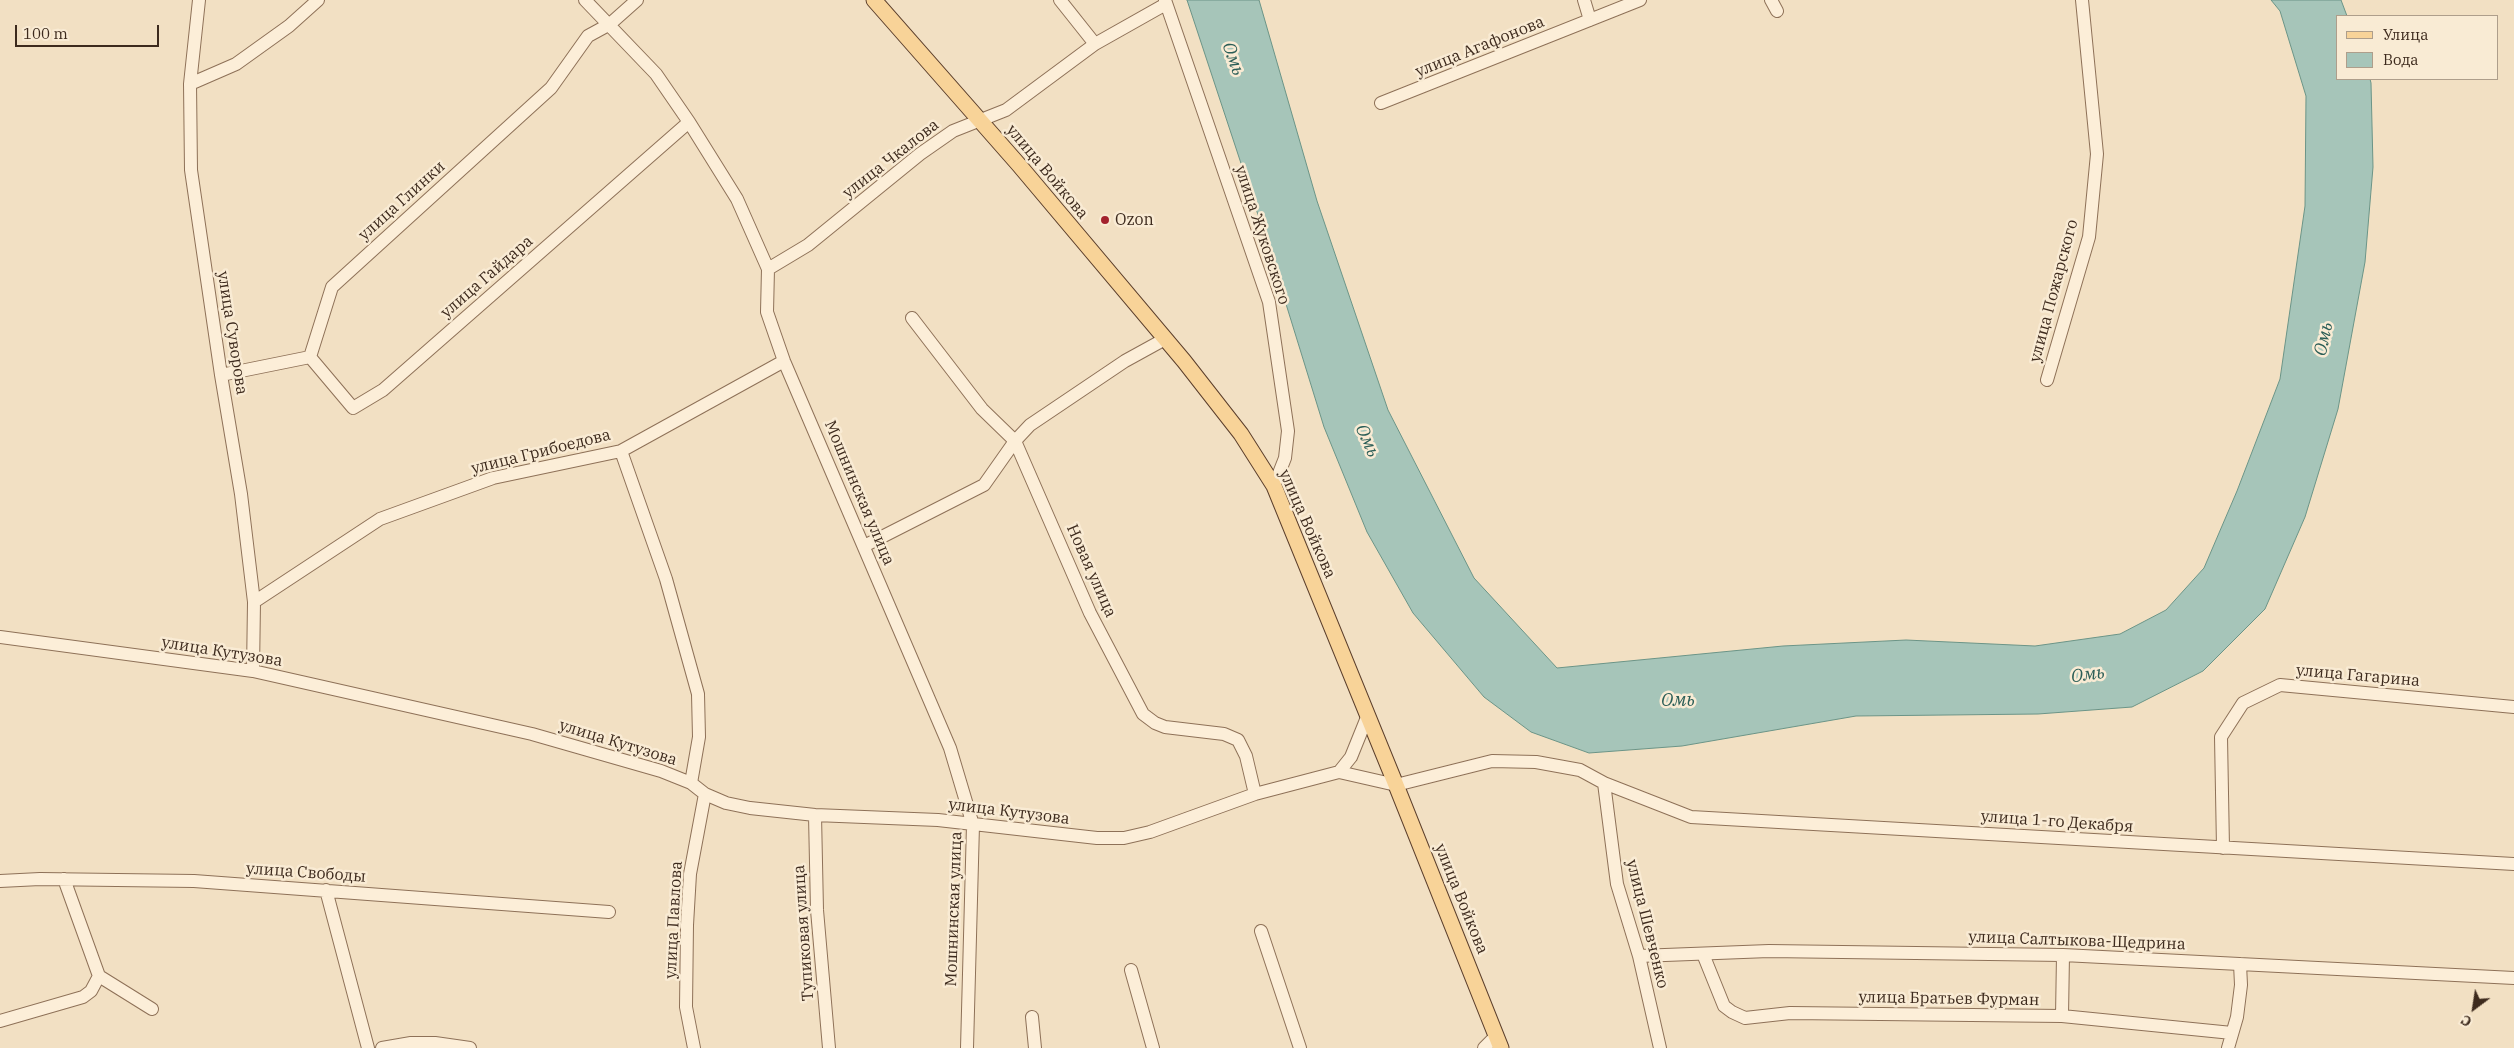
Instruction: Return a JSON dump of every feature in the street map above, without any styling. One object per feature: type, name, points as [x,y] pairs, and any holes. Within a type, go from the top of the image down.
[{"type":"main road","name":"улица Войкова","points":[[874,0],[981,122],[1165,339],[1241,434],[1274,486],[1368,714],[1499,1042]]},
{"type":"street","name":"улица Суворова","points":[[199,0],[190,84],[191,170],[221,375],[241,494],[254,602],[253,671]]},
{"type":"street","points":[[190,84],[236,64],[289,26],[318,0]]},
{"type":"street","name":"Мошнинская улица","points":[[585,0],[656,74],[689,122],[737,199],[768,269],[768,312],[784,361],[950,748],[973,824],[967,1048]]},
{"type":"street","name":"улица Глинки","points":[[310,357],[332,287],[551,88],[588,36],[610,24],[637,0]]},
{"type":"street","points":[[1060,0],[1096,44]]},
{"type":"street","points":[[1584,0],[1590,20]]},
{"type":"street","name":"улица Агафонова","points":[[1381,103],[1640,0]]},
{"type":"street","name":"улица Пожарского","points":[[2047,380],[2089,237],[2097,154],[2082,0]]},
{"type":"street","name":"улица Чкалова","points":[[768,269],[808,246],[920,154],[953,131],[981,122],[1006,110],[1096,44],[1165,2]]},
{"type":"street","name":"улица Жуковского","points":[[1165,2],[1269,302],[1288,431],[1285,458],[1274,486]]},
{"type":"street","name":"улица Гайдара","points":[[310,357],[352,408],[383,390],[689,122]]},
{"type":"street","name":"Новая улица","points":[[912,318],[982,409],[1014,441],[1090,613],[1143,714],[1155,723],[1165,727],[1224,734],[1238,740],[1246,756],[1255,794]]},
{"type":"street","points":[[864,546],[984,485],[1014,441],[1030,425],[1125,361],[1165,339]]},
{"type":"street","points":[[221,375],[310,357]]},
{"type":"street","name":"улица Грибоедова","points":[[254,602],[380,518],[493,478],[621,451],[784,361]]},
{"type":"street","points":[[621,451],[666,578],[698,694],[699,737],[690,783]]},
{"type":"street","name":"улица Кутузова","points":[[0,637],[253,671],[532,734],[661,771],[690,783],[706,794],[750,808],[815,815],[938,820],[1097,838],[1124,838],[1150,832],[1255,794],[1339,772],[1396,785]]},
{"type":"street","name":"улица Гагарина","points":[[2223,848],[2221,737],[2243,703],[2280,685],[2514,708]]},
{"type":"street","points":[[1339,772],[1351,757],[1368,714]]},
{"type":"street","points":[[1396,785],[1492,761],[1536,762],[1580,770],[1604,782]]},
{"type":"street","name":"улица 1-го Декабря","points":[[1604,782],[1691,817],[2514,864]]},
{"type":"street","name":"улица Шевченко","points":[[1604,782],[1617,884],[1639,956],[1660,1048]]},
{"type":"street","name":"улица Павлова","points":[[694,1048],[686,1007],[687,925],[690,874],[706,794]]},
{"type":"street","name":"Тупиковая улица","points":[[815,815],[817,910],[830,1048]]},
{"type":"street","points":[[64,879],[99,976],[152,1009]]},
{"type":"street","name":"улица Свободы","points":[[0,881],[64,879],[194,881],[609,912]]},
{"type":"street","points":[[326,890],[368,1048]]},
{"type":"street","points":[[1261,931],[1300,1048]]},
{"type":"street","name":"улица Салтыкова-Щедрина","points":[[1639,956],[1769,951],[2063,955],[2514,978]]},
{"type":"street","name":"улица Братьев Фурман","points":[[1703,954],[1724,1006],[1745,1018],[1790,1013],[2062,1016],[2232,1033]]},
{"type":"street","points":[[2062,1016],[2063,955]]},
{"type":"street","points":[[2228,1048],[2241,985],[2240,964]]},
{"type":"street","points":[[1131,970],[1154,1048]]},
{"type":"street","points":[[0,1021],[83,997],[91,990],[99,976]]},
{"type":"street","points":[[1032,1017],[1035,1048]]},
{"type":"street","points":[[1484,1048],[1499,1042]]},
{"type":"street","points":[[382,1048],[411,1043],[435,1043],[470,1048]]},
{"type":"water","name":"Омь","points":[[1187,0],[1259,0],[1317,201],[1388,410],[1474,578],[1557,668],[1783,646],[1906,640],[2035,646],[2120,634],[2166,610],[2204,568],[2237,491],[2280,379],[2305,206],[2306,96],[2280,11],[2271,0],[2341,0],[2347,15],[2336,15],[2336,80],[2370,80],[2371,83],[2373,167],[2365,262],[2338,409],[2305,517],[2265,609],[2203,671],[2132,707],[2038,714],[1856,716],[1682,746],[1589,753],[1531,732],[1484,697],[1413,613],[1367,532],[1324,427],[1265,236]]},
{"type":"place","name":"Ozon","points":[[1105,220]]}]
